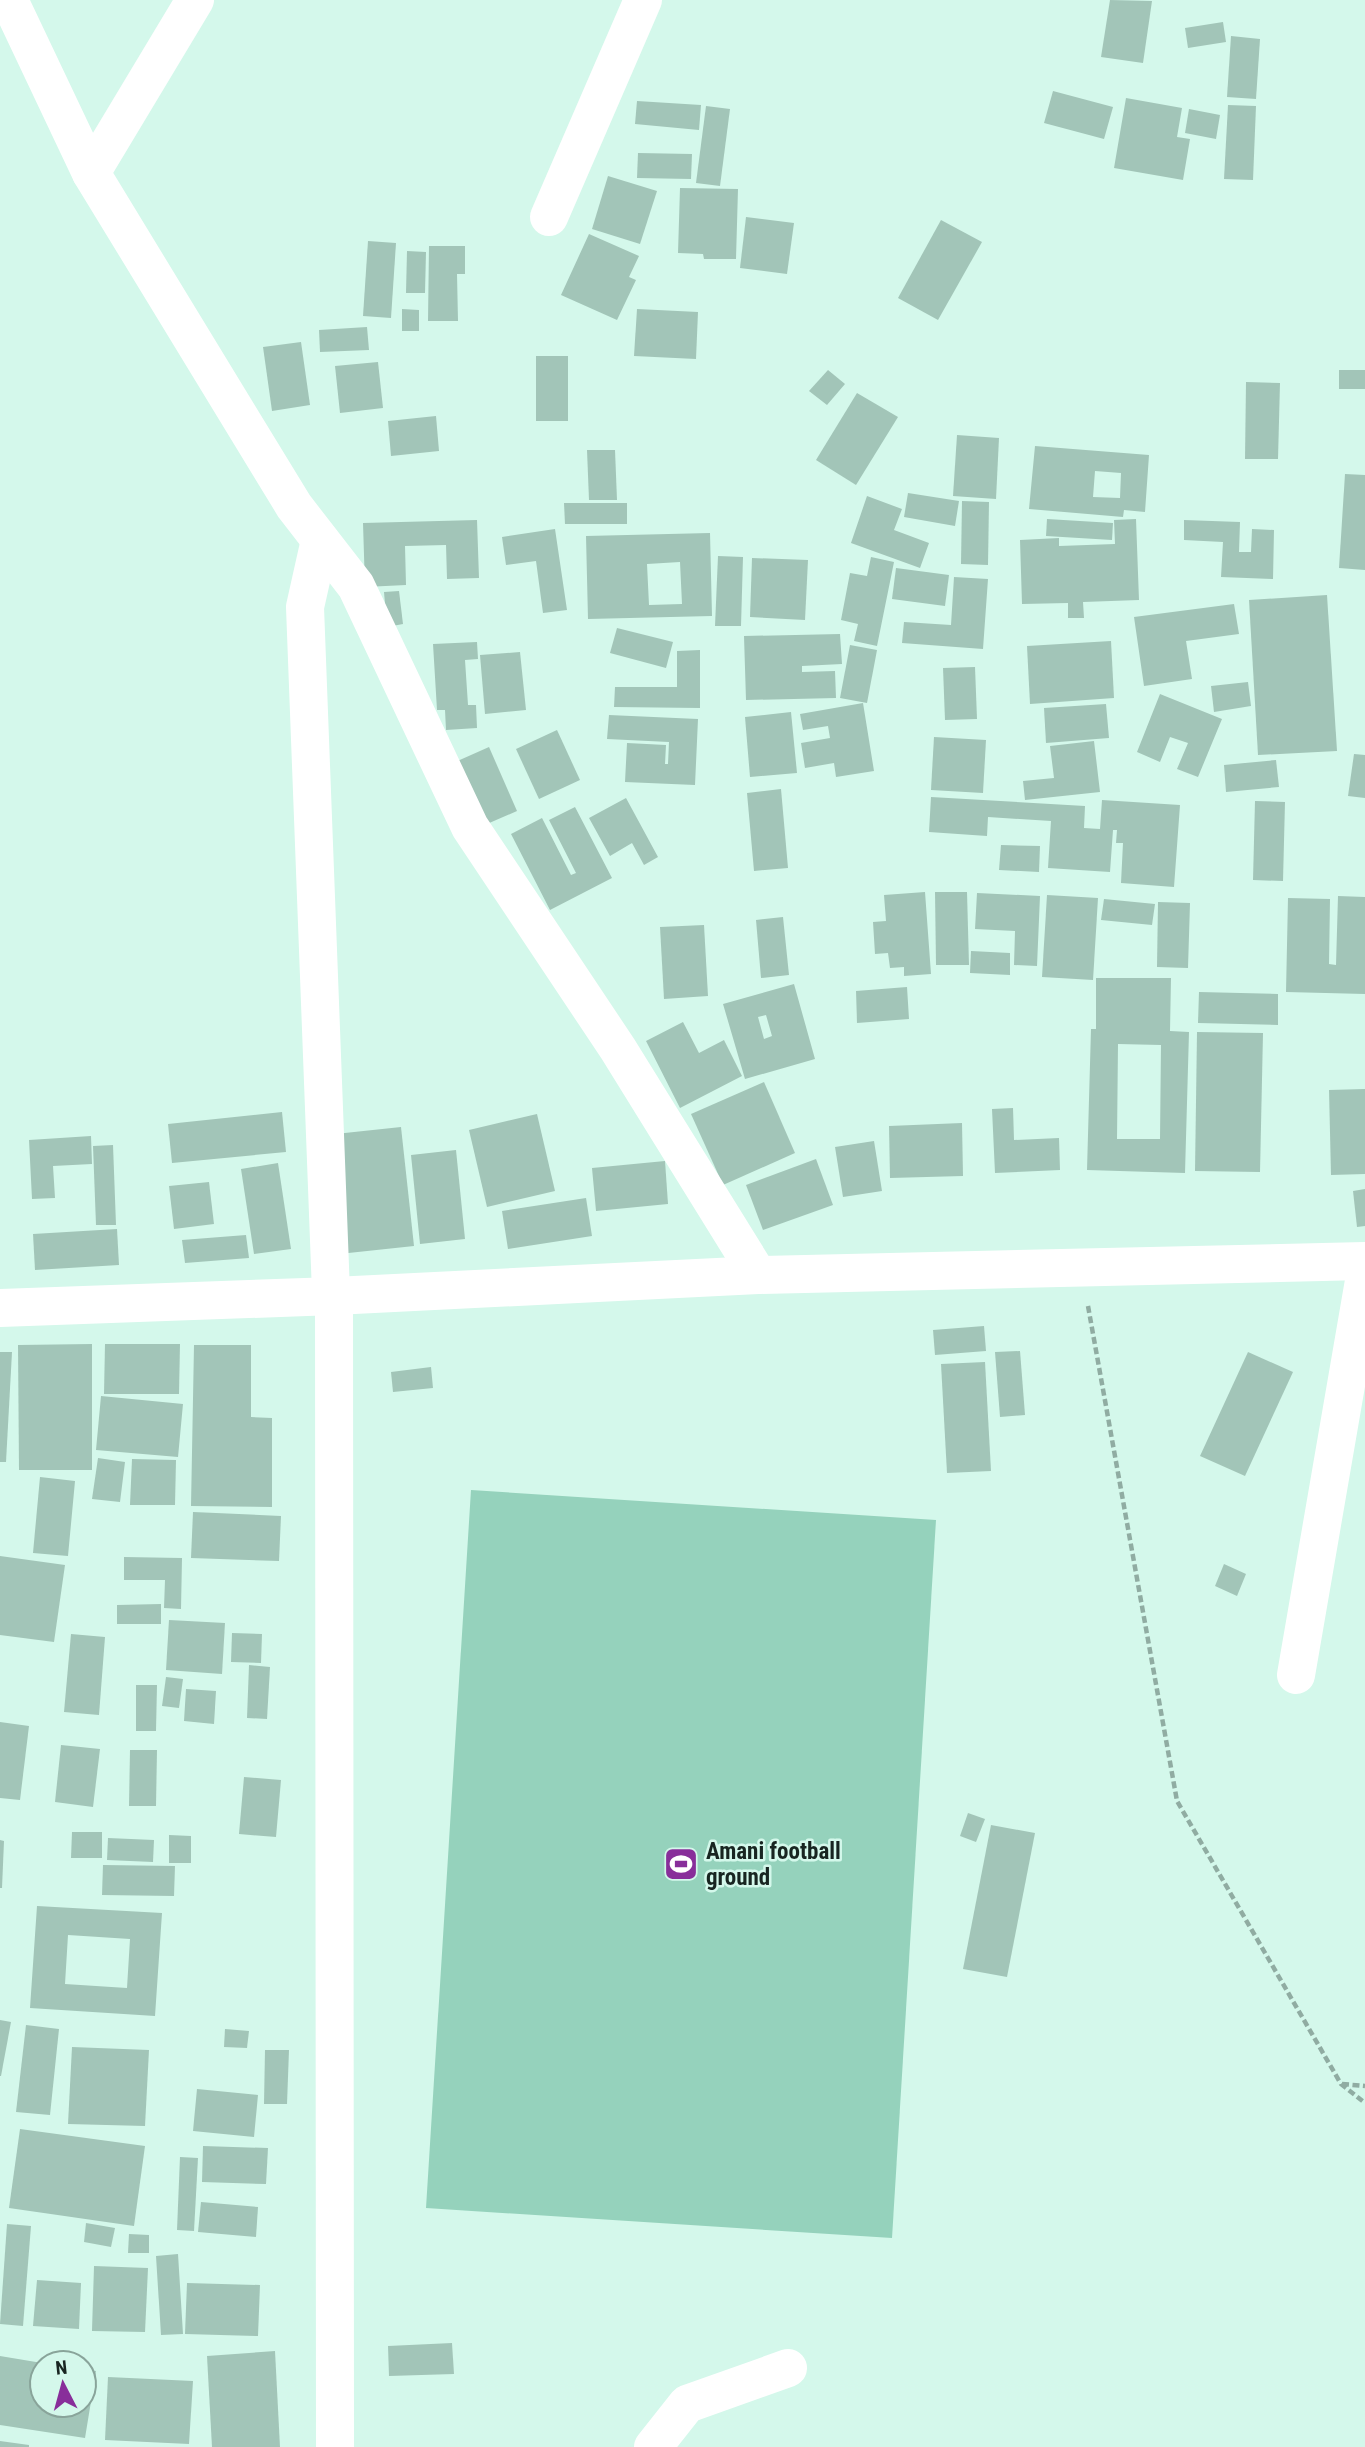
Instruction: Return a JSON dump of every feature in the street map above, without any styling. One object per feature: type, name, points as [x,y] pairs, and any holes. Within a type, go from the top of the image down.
[{"type":"street","points":[[9,0],[91,173],[294,506],[356,586],[470,827],[618,1049],[758,1275]]},
{"type":"street","points":[[91,173],[195,0]]},
{"type":"street","points":[[549,217],[643,0]]},
{"type":"street","points":[[320,540],[305,607],[331,1293],[334,1296],[335,2447]]},
{"type":"street","points":[[0,1308],[334,1296],[758,1275],[1365,1261]]},
{"type":"street","points":[[1296,1675],[1365,1275]]},
{"type":"street","points":[[653,2447],[687,2404],[788,2368]]},
{"type":"path","points":[[1081,1268],[1177,1801],[1341,2084],[1365,2103]]},
{"type":"path","points":[[1341,2084],[1365,2086]]},
{"type":"green space","name":"Amani football ground","points":[[471,1490],[936,1520],[892,2238],[426,2208]]},
{"type":"building","points":[[1110,0],[1152,1],[1143,63],[1101,57]]},
{"type":"building","points":[[1223,22],[1226,42],[1188,48],[1185,28]]},
{"type":"building","points":[[1231,36],[1260,39],[1256,99],[1227,97]]},
{"type":"building","points":[[1053,91],[1113,107],[1104,139],[1044,123]]},
{"type":"building","points":[[1126,98],[1182,108],[1177,137],[1190,139],[1183,180],[1114,168]]},
{"type":"building","points":[[637,101],[701,105],[699,130],[635,124]]},
{"type":"building","points":[[1228,105],[1256,106],[1253,180],[1224,179]]},
{"type":"building","points":[[706,106],[730,109],[720,186],[696,183]]},
{"type":"building","points":[[1189,109],[1220,115],[1216,139],[1185,133]]},
{"type":"building","points":[[638,153],[692,154],[691,179],[637,178]]},
{"type":"building","points":[[608,176],[657,191],[640,244],[592,229]]},
{"type":"building","points":[[680,188],[738,189],[736,259],[704,259],[703,254],[678,253]]},
{"type":"building","points":[[746,217],[794,223],[787,274],[740,268]]},
{"type":"building","points":[[941,220],[982,242],[938,320],[898,298]]},
{"type":"building","points":[[589,234],[639,256],[629,277],[636,280],[617,320],[561,295]]},
{"type":"building","points":[[368,241],[396,243],[391,318],[363,316]]},
{"type":"building","points":[[429,246],[465,246],[465,274],[457,274],[458,321],[428,321]]},
{"type":"building","points":[[407,251],[426,252],[425,293],[406,293]]},
{"type":"building","points":[[402,309],[419,310],[419,331],[402,331]]},
{"type":"building","points":[[637,309],[698,312],[696,359],[634,356]]},
{"type":"building","points":[[367,327],[369,350],[320,352],[319,330]]},
{"type":"building","points":[[301,342],[310,405],[272,411],[263,347]]},
{"type":"building","points":[[536,356],[568,356],[568,421],[536,421]]},
{"type":"building","points":[[378,362],[383,408],[340,413],[335,366]]},
{"type":"building","points":[[828,370],[845,384],[827,405],[809,391]]},
{"type":"building","points":[[1339,370],[1365,370],[1365,389],[1339,389]]},
{"type":"building","points":[[1246,382],[1280,383],[1278,459],[1245,459]]},
{"type":"building","points":[[857,393],[898,417],[856,485],[816,460]]},
{"type":"building","points":[[436,416],[439,451],[391,456],[388,421]]},
{"type":"building","points":[[957,435],[999,438],[996,499],[953,496]]},
{"type":"building","points":[[1035,446],[1149,455],[1145,512],[1124,510],[1123,517],[1029,509]],"holes":[[[1095,471],[1121,473],[1120,498],[1093,497]]]},
{"type":"building","points":[[587,450],[615,450],[617,500],[589,500]]},
{"type":"building","points":[[1345,474],[1365,475],[1365,570],[1339,568]]},
{"type":"building","points":[[908,493],[959,501],[955,526],[904,517]]},
{"type":"building","points":[[867,496],[902,509],[894,530],[929,543],[920,568],[851,543]]},
{"type":"building","points":[[962,501],[989,502],[988,565],[961,564]]},
{"type":"building","points":[[564,503],[627,503],[627,524],[565,524]]},
{"type":"building","points":[[1047,519],[1113,523],[1112,540],[1046,536]]},
{"type":"building","points":[[1136,519],[1139,600],[1083,602],[1084,618],[1068,618],[1068,603],[1022,604],[1020,540],[1059,538],[1059,546],[1115,544],[1114,520]]},
{"type":"building","points":[[477,520],[479,578],[447,579],[446,545],[405,546],[406,585],[365,587],[363,523]]},
{"type":"building","points":[[1184,520],[1240,522],[1239,552],[1251,552],[1252,529],[1274,530],[1273,579],[1221,577],[1223,542],[1184,540]]},
{"type":"building","points":[[555,529],[567,610],[543,613],[536,561],[506,565],[502,537]]},
{"type":"building","points":[[710,533],[712,616],[588,619],[586,536]],"holes":[[[680,562],[682,604],[649,605],[647,564]]]},
{"type":"building","points":[[718,556],[743,557],[741,626],[715,626]]},
{"type":"building","points":[[871,557],[894,562],[877,646],[854,641],[858,624],[841,620],[850,573],[867,576]]},
{"type":"building","points":[[752,558],[808,560],[805,620],[750,617]]},
{"type":"building","points":[[896,568],[949,575],[945,606],[892,599]]},
{"type":"building","points":[[954,577],[988,579],[983,649],[902,643],[904,622],[951,625]]},
{"type":"building","points":[[399,591],[403,624],[387,627],[384,592]]},
{"type":"building","points":[[1327,595],[1337,751],[1258,755],[1249,600]]},
{"type":"building","points":[[1234,604],[1239,634],[1186,641],[1192,679],[1144,686],[1134,617]]},
{"type":"building","points":[[617,628],[673,642],[666,668],[610,653]]},
{"type":"building","points":[[840,634],[842,664],[802,666],[802,672],[835,671],[836,698],[746,700],[744,636]]},
{"type":"building","points":[[1111,641],[1114,698],[1030,704],[1027,646]]},
{"type":"building","points":[[477,642],[478,659],[465,660],[468,705],[476,705],[477,728],[446,730],[445,710],[437,710],[433,644]]},
{"type":"building","points":[[850,645],[877,650],[867,703],[840,698]]},
{"type":"building","points":[[700,650],[700,708],[614,707],[615,687],[677,687],[677,651]]},
{"type":"building","points":[[520,652],[526,710],[485,714],[480,655]]},
{"type":"building","points":[[975,667],[977,719],[945,720],[943,668]]},
{"type":"building","points":[[1248,682],[1251,706],[1214,712],[1211,686]]},
{"type":"building","points":[[1160,694],[1222,719],[1198,777],[1177,769],[1188,743],[1170,737],[1160,762],[1137,752]]},
{"type":"building","points":[[863,703],[874,771],[836,777],[834,763],[805,768],[801,743],[830,738],[828,726],[803,730],[800,714]]},
{"type":"building","points":[[1106,704],[1109,738],[1046,743],[1044,708]]},
{"type":"building","points":[[791,712],[797,773],[750,777],[745,717]]},
{"type":"building","points":[[609,715],[698,719],[695,785],[625,782],[627,743],[666,745],[665,764],[668,764],[669,742],[607,739]]},
{"type":"building","points":[[557,730],[580,780],[539,799],[516,749]]},
{"type":"building","points":[[934,737],[986,740],[983,793],[931,790]]},
{"type":"building","points":[[1094,741],[1100,792],[1025,800],[1023,781],[1054,778],[1050,746]]},
{"type":"building","points":[[489,747],[517,811],[480,827],[453,763]]},
{"type":"building","points":[[1354,754],[1365,755],[1365,798],[1348,796]]},
{"type":"building","points":[[1276,760],[1279,787],[1226,792],[1224,765]]},
{"type":"building","points":[[781,789],[788,868],[754,871],[747,793]]},
{"type":"building","points":[[931,797],[1085,806],[1084,828],[1100,829],[1102,800],[1180,805],[1174,887],[1121,883],[1123,843],[1116,843],[1117,830],[1113,830],[1110,872],[1048,868],[1051,821],[988,817],[987,836],[929,832]]},
{"type":"building","points":[[626,798],[658,857],[644,865],[632,843],[610,856],[589,818]]},
{"type":"building","points":[[1255,801],[1285,802],[1283,881],[1253,880]]},
{"type":"building","points":[[575,807],[612,878],[550,910],[511,834],[542,818],[571,875],[576,873],[549,820]]},
{"type":"building","points":[[1001,845],[1040,846],[1039,872],[999,870]]},
{"type":"building","points":[[925,892],[931,974],[904,976],[904,967],[890,968],[888,953],[875,954],[873,922],[886,921],[884,895]]},
{"type":"building","points":[[935,892],[967,892],[969,965],[936,965]]},
{"type":"building","points":[[977,893],[1040,896],[1037,966],[1014,965],[1015,931],[975,929]]},
{"type":"building","points":[[1047,895],[1098,898],[1093,980],[1042,977]]},
{"type":"building","points":[[1338,896],[1365,897],[1365,994],[1286,992],[1288,898],[1330,899],[1329,964],[1336,965]]},
{"type":"building","points":[[1104,899],[1155,904],[1152,925],[1101,920]]},
{"type":"building","points":[[1158,902],[1190,903],[1188,968],[1157,967]]},
{"type":"building","points":[[783,917],[789,975],[761,978],[756,920]]},
{"type":"building","points":[[704,925],[708,996],[664,999],[660,927]]},
{"type":"building","points":[[971,951],[1010,953],[1010,975],[970,973]]},
{"type":"building","points":[[1096,978],[1171,978],[1170,1031],[1189,1032],[1185,1173],[1087,1170],[1091,1029],[1096,1029]],"holes":[[[1118,1044],[1161,1045],[1160,1139],[1117,1139]]]},
{"type":"building","points":[[794,984],[815,1059],[745,1079],[723,1004]],"holes":[[[766,1015],[772,1036],[764,1039],[758,1017]]]},
{"type":"building","points":[[907,987],[909,1019],[857,1023],[856,991]]},
{"type":"building","points":[[1199,992],[1278,994],[1278,1025],[1198,1023]]},
{"type":"building","points":[[683,1022],[699,1053],[724,1040],[742,1076],[680,1108],[646,1041]]},
{"type":"building","points":[[1197,1032],[1263,1033],[1260,1172],[1195,1171]]},
{"type":"building","points":[[764,1082],[795,1153],[723,1185],[691,1114]]},
{"type":"building","points":[[1365,1089],[1365,1174],[1331,1175],[1329,1090]]},
{"type":"building","points":[[1013,1108],[1014,1140],[1059,1138],[1060,1170],[995,1173],[992,1109]]},
{"type":"building","points":[[282,1112],[286,1152],[172,1163],[168,1124]]},
{"type":"building","points":[[537,1114],[555,1191],[487,1207],[469,1130]]},
{"type":"building","points":[[962,1123],[963,1176],[890,1178],[889,1126]]},
{"type":"building","points":[[401,1127],[414,1246],[339,1254],[326,1135]]},
{"type":"building","points":[[91,1136],[92,1164],[53,1166],[55,1198],[32,1199],[29,1140]]},
{"type":"building","points":[[874,1141],[882,1191],[843,1197],[835,1147]]},
{"type":"building","points":[[113,1145],[116,1225],[96,1225],[93,1146]]},
{"type":"building","points":[[456,1150],[465,1239],[420,1244],[411,1155]]},
{"type":"building","points":[[816,1159],[833,1205],[763,1230],[746,1185]]},
{"type":"building","points":[[665,1161],[668,1204],[596,1211],[592,1168]]},
{"type":"building","points":[[278,1163],[291,1249],[254,1254],[241,1169]]},
{"type":"building","points":[[209,1182],[214,1224],[174,1229],[169,1186]]},
{"type":"building","points":[[1365,1189],[1365,1226],[1357,1227],[1353,1191]]},
{"type":"building","points":[[586,1198],[592,1236],[508,1249],[502,1211]]},
{"type":"building","points":[[117,1229],[119,1265],[35,1270],[33,1234]]},
{"type":"building","points":[[246,1235],[249,1258],[185,1263],[182,1240]]},
{"type":"building","points":[[984,1326],[986,1351],[935,1355],[933,1330]]},
{"type":"building","points":[[92,1344],[92,1470],[19,1470],[18,1345]]},
{"type":"building","points":[[105,1344],[180,1344],[179,1394],[104,1394]]},
{"type":"building","points":[[194,1345],[251,1345],[251,1417],[272,1418],[272,1507],[191,1506]]},
{"type":"building","points":[[1020,1351],[1025,1415],[1000,1417],[995,1352]]},
{"type":"building","points":[[0,1352],[12,1352],[6,1462],[0,1462]]},
{"type":"building","points":[[1248,1352],[1293,1372],[1245,1476],[1200,1456]]},
{"type":"building","points":[[985,1362],[991,1471],[947,1473],[941,1364]]},
{"type":"building","points":[[431,1367],[433,1388],[393,1392],[391,1372]]},
{"type":"building","points":[[101,1396],[183,1404],[178,1457],[96,1450]]},
{"type":"building","points":[[98,1458],[125,1462],[120,1502],[92,1499]]},
{"type":"building","points":[[132,1459],[176,1460],[175,1505],[130,1505]]},
{"type":"building","points":[[40,1477],[75,1481],[68,1556],[33,1553]]},
{"type":"building","points":[[193,1512],[281,1516],[279,1561],[191,1558]]},
{"type":"building","points":[[0,1556],[65,1565],[54,1642],[0,1635]]},
{"type":"building","points":[[124,1557],[182,1558],[181,1609],[164,1608],[165,1580],[124,1580]]},
{"type":"building","points":[[1224,1564],[1246,1574],[1237,1596],[1215,1586]]},
{"type":"building","points":[[161,1604],[161,1624],[117,1624],[117,1605]]},
{"type":"building","points":[[169,1620],[225,1623],[222,1674],[166,1670]]},
{"type":"building","points":[[232,1633],[262,1634],[261,1663],[231,1662]]},
{"type":"building","points":[[71,1634],[105,1637],[99,1715],[64,1712]]},
{"type":"building","points":[[249,1665],[270,1667],[267,1719],[247,1718]]},
{"type":"building","points":[[166,1677],[183,1679],[179,1708],[162,1706]]},
{"type":"building","points":[[136,1685],[157,1685],[156,1731],[136,1731]]},
{"type":"building","points":[[186,1689],[216,1691],[214,1724],[184,1721]]},
{"type":"building","points":[[0,1722],[29,1726],[20,1800],[0,1798]]},
{"type":"building","points":[[61,1745],[100,1749],[93,1807],[55,1802]]},
{"type":"building","points":[[130,1750],[157,1750],[156,1806],[129,1806]]},
{"type":"building","points":[[244,1777],[281,1780],[276,1837],[239,1834]]},
{"type":"building","points":[[968,1813],[985,1819],[976,1842],[960,1836]]},
{"type":"building","points":[[991,1825],[1035,1833],[1007,1977],[963,1969]]},
{"type":"building","points":[[72,1832],[102,1832],[102,1858],[71,1858]]},
{"type":"building","points":[[169,1835],[191,1836],[191,1863],[169,1863]]},
{"type":"building","points":[[108,1838],[154,1840],[153,1862],[107,1860]]},
{"type":"building","points":[[0,1840],[4,1841],[2,1888],[0,1888]]},
{"type":"building","points":[[103,1865],[175,1866],[174,1896],[102,1895]]},
{"type":"building","points":[[37,1906],[162,1913],[155,2016],[30,2008]],"holes":[[[68,1935],[130,1939],[127,1988],[65,1984]]]},
{"type":"building","points":[[0,2020],[11,2022],[1,2076],[0,2076]]},
{"type":"building","points":[[26,2025],[59,2029],[50,2115],[16,2112]]},
{"type":"building","points":[[225,2029],[249,2031],[247,2048],[224,2047]]},
{"type":"building","points":[[72,2047],[149,2050],[145,2126],[68,2124]]},
{"type":"building","points":[[265,2050],[289,2050],[287,2104],[264,2104]]},
{"type":"building","points":[[197,2089],[258,2095],[254,2137],[193,2131]]},
{"type":"building","points":[[20,2129],[145,2146],[134,2226],[9,2208]]},
{"type":"building","points":[[203,2146],[268,2148],[266,2184],[202,2182]]},
{"type":"building","points":[[180,2157],[198,2158],[194,2231],[177,2230]]},
{"type":"building","points":[[201,2202],[258,2207],[256,2237],[198,2232]]},
{"type":"building","points":[[86,2223],[115,2228],[111,2247],[84,2242]]},
{"type":"building","points":[[7,2224],[31,2226],[23,2326],[0,2324]]},
{"type":"building","points":[[129,2234],[149,2235],[149,2253],[128,2253]]},
{"type":"building","points":[[178,2254],[183,2334],[161,2335],[156,2256]]},
{"type":"building","points":[[94,2266],[148,2268],[145,2332],[92,2331]]},
{"type":"building","points":[[37,2280],[81,2283],[79,2329],[33,2326]]},
{"type":"building","points":[[187,2283],[260,2285],[258,2336],[185,2334]]},
{"type":"building","points":[[452,2343],[454,2374],[389,2376],[388,2346]]},
{"type":"building","points":[[275,2351],[280,2447],[212,2447],[207,2356]]},
{"type":"building","points":[[0,2356],[28,2361],[28,2419],[88,2419],[85,2438],[0,2425]]},
{"type":"building","points":[[108,2377],[193,2381],[189,2444],[105,2440]]},
{"type":"building","points":[[0,2441],[29,2445],[29,2447],[0,2447]]},
{"type":"place","name":"Amani football ground","points":[[681,1864]]}]
